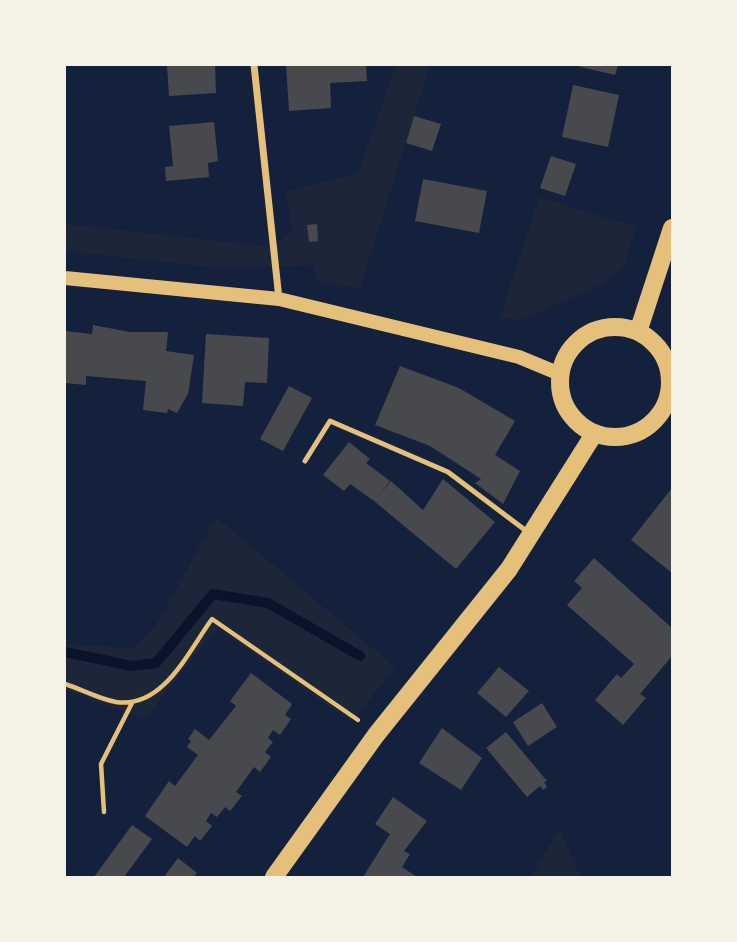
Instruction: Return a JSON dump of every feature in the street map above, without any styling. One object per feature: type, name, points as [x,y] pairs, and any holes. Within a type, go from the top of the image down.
[{"type":"main road","points":[[638,332],[672,228]]},
{"type":"main road","points":[[65,278],[279,299],[519,357],[560,374]]},
{"type":"main road","points":[[622,327],[638,332],[653,343],[664,358],[671,389],[663,410],[641,431],[610,438],[594,434],[579,425],[566,410],[560,393],[560,374],[565,358],[575,344],[589,333],[622,327]]},
{"type":"main road","points":[[274,877],[376,734],[509,569],[594,434]]},
{"type":"street","points":[[254,65],[279,299]]},
{"type":"lane","points":[[305,461],[330,421],[448,472],[531,535]]},
{"type":"path","points":[[65,684],[114,701],[132,703],[145,700],[156,692],[212,620],[352,714]]},
{"type":"path","points":[[104,812],[100,764],[132,703]]},
{"type":"shaded area","points":[[396,65],[430,65],[360,288],[317,282],[312,265],[229,269],[65,251],[65,224],[273,247],[292,231],[286,192],[358,173]]},
{"type":"shaded area","points":[[539,197],[636,227],[624,266],[606,282],[523,320],[500,318]]},
{"type":"shaded area","points":[[216,517],[395,667],[352,722],[217,628],[145,719],[65,690],[65,644],[133,648],[158,622]]},
{"type":"shaded area","points":[[559,829],[581,877],[531,877]]},
{"type":"building","points":[[167,65],[215,65],[216,93],[169,96]]},
{"type":"building","points":[[286,65],[366,65],[367,81],[330,83],[331,108],[289,111]]},
{"type":"building","points":[[573,65],[618,65],[615,75]]},
{"type":"building","points":[[573,85],[619,95],[608,147],[562,137]]},
{"type":"building","points":[[414,116],[441,124],[432,151],[406,143]]},
{"type":"building","points":[[214,122],[218,161],[208,163],[209,177],[166,181],[165,167],[173,166],[169,126]]},
{"type":"building","points":[[551,156],[576,164],[565,196],[540,188]]},
{"type":"building","points":[[423,179],[487,191],[479,233],[415,221]]},
{"type":"building","points":[[317,224],[318,241],[309,242],[307,225]]},
{"type":"building","points":[[93,325],[130,332],[168,332],[166,351],[194,355],[188,394],[177,413],[168,409],[167,413],[143,410],[146,381],[86,376],[86,385],[65,383],[65,331],[92,334]]},
{"type":"building","points":[[206,334],[269,338],[267,383],[245,382],[243,406],[202,403]]},
{"type":"building","points":[[400,366],[459,388],[515,421],[495,455],[520,471],[503,504],[475,483],[481,479],[430,446],[375,425]]},
{"type":"building","points":[[289,386],[312,398],[283,451],[260,439]]},
{"type":"building","points":[[349,442],[370,459],[366,463],[390,481],[377,498],[391,481],[423,510],[443,479],[495,522],[456,569],[350,484],[344,491],[323,475]]},
{"type":"building","points":[[672,488],[672,573],[631,540]]},
{"type":"building","points":[[594,558],[672,628],[672,656],[640,694],[646,698],[623,725],[595,700],[617,674],[621,678],[634,664],[567,605],[582,588],[574,581]]},
{"type":"building","points":[[499,667],[529,691],[506,717],[477,693]]},
{"type":"building","points":[[251,673],[292,704],[285,715],[291,719],[280,735],[273,730],[268,738],[273,742],[265,752],[271,757],[260,772],[254,767],[236,792],[242,796],[230,811],[225,807],[217,817],[211,813],[206,821],[212,826],[200,841],[195,836],[187,847],[145,816],[169,781],[175,786],[198,755],[187,747],[191,741],[188,739],[195,729],[209,740],[236,706],[230,701]]},
{"type":"building","points":[[542,703],[557,727],[528,746],[513,722]]},
{"type":"building","points":[[442,728],[482,758],[461,790],[419,763]]},
{"type":"building","points":[[506,732],[547,781],[544,782],[547,787],[543,790],[540,786],[527,797],[486,748]]},
{"type":"building","points":[[393,797],[427,821],[404,851],[410,854],[402,867],[417,877],[363,877],[390,834],[375,824]]},
{"type":"building","points":[[132,825],[152,839],[124,877],[94,877]]},
{"type":"building","points":[[178,858],[197,873],[194,877],[164,877]]},
{"type":"waterway","points":[[65,652],[132,666],[156,663],[213,594],[268,603],[360,656]]}]
